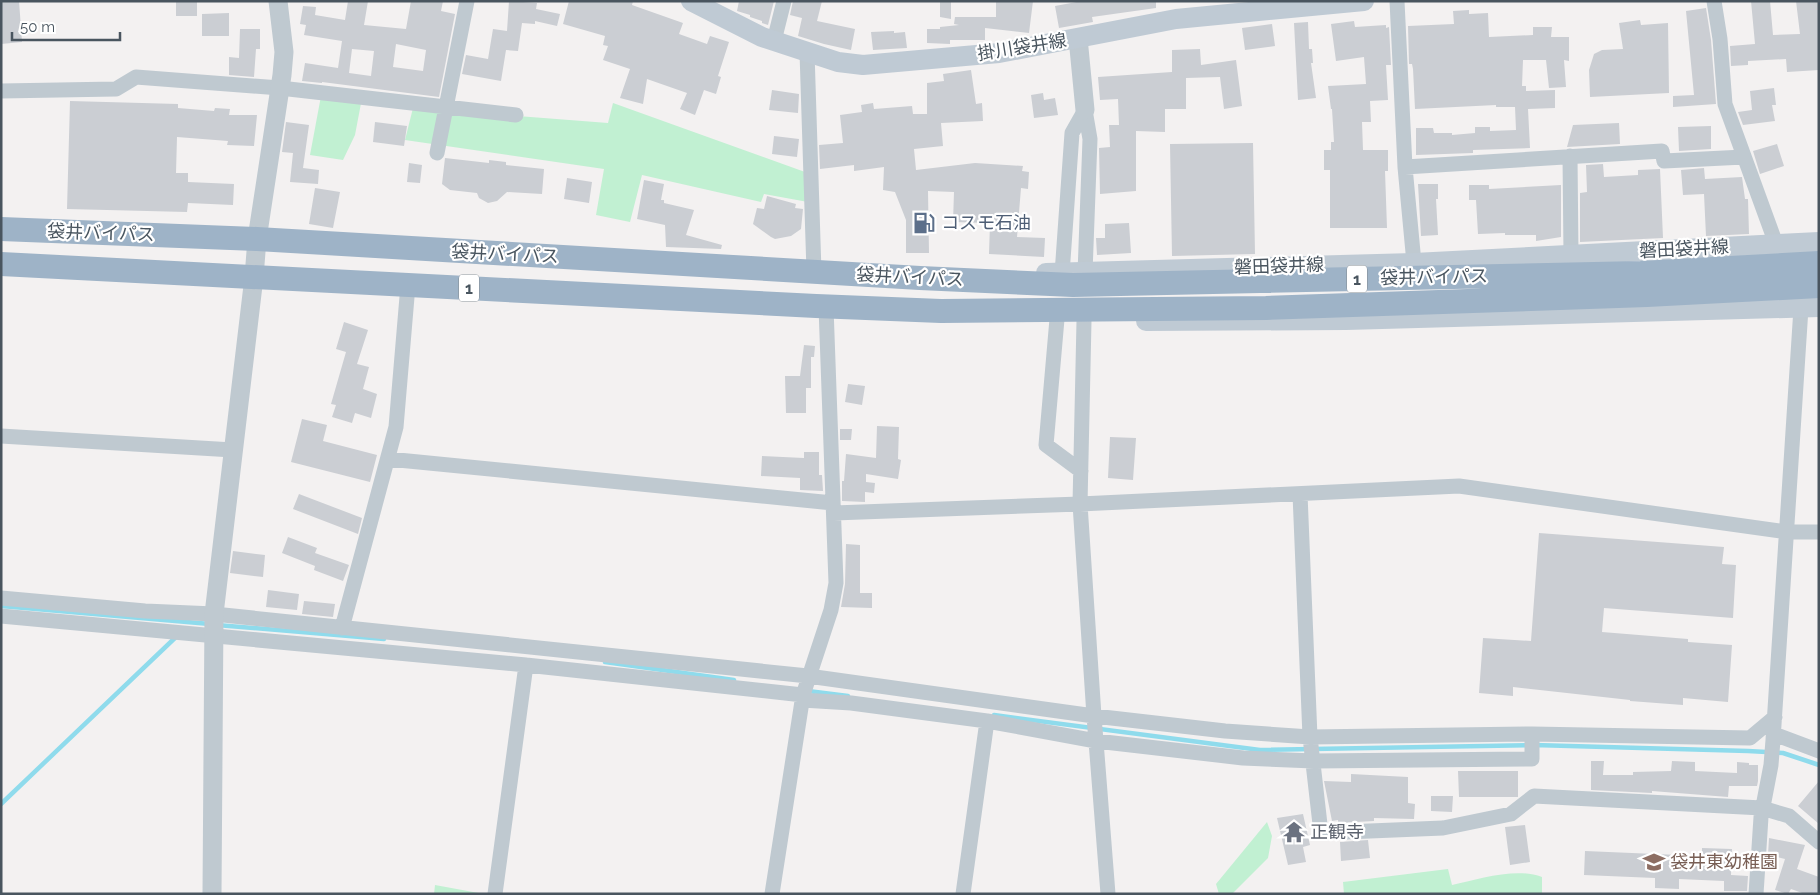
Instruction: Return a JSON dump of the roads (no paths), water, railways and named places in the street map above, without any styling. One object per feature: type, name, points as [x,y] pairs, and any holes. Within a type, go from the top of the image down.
[{"type":"highway","name":"袋井バイパス","points":[[1,229],[257,239],[920,278],[1073,285],[1640,273],[1819,263]]},
{"type":"highway","name":"袋井バイパス","points":[[1,264],[826,307],[937,310],[1266,308],[1647,295],[1819,286]]},
{"type":"main road","name":"掛川袋井線","points":[[691,1],[746,30],[774,41],[838,62],[863,65],[999,53],[1176,19],[1270,5],[1364,1]]},
{"type":"main road","name":"磐田袋井線","points":[[920,278],[965,269],[1062,274],[1414,263],[1819,242]]},
{"type":"main road","points":[[937,310],[1084,321],[1346,320],[1810,308]]},
{"type":"street","points":[[212,894],[214,626],[257,239],[284,52],[278,1]]},
{"type":"street","points":[[437,153],[468,1]]},
{"type":"street","points":[[774,41],[784,1]]},
{"type":"street","points":[[1397,1],[1405,167],[1414,263]]},
{"type":"street","points":[[1714,1],[1720,39],[1724,104],[1776,244]]},
{"type":"street","points":[[1078,38],[1085,110],[1090,139],[1085,273]]},
{"type":"street","points":[[807,52],[814,272]]},
{"type":"street","points":[[1,91],[116,89],[136,77],[280,88],[516,115]]},
{"type":"street","points":[[1062,274],[1072,133],[1085,110]]},
{"type":"street","points":[[1405,167],[1662,151],[1664,161],[1744,157]]},
{"type":"street","points":[[1570,156],[1571,255]]},
{"type":"street","points":[[342,628],[396,427],[408,285]]},
{"type":"street","points":[[772,894],[803,697],[808,676],[831,610],[836,583],[826,307]]},
{"type":"street","points":[[1756,894],[1762,808],[1771,764],[1775,717],[1786,532],[1810,308]]},
{"type":"street","points":[[1057,319],[1046,445],[1081,471]]},
{"type":"street","points":[[1084,321],[1080,504],[1108,894]]},
{"type":"street","points":[[1,436],[233,450]]},
{"type":"street","points":[[388,459],[834,508],[1080,504],[1460,486],[1786,532],[1819,532]]},
{"type":"street","points":[[1300,494],[1312,749],[1321,833],[1443,828],[1511,814],[1534,796],[1762,808],[1789,816],[1819,842]]},
{"type":"street","points":[[1,598],[145,611],[214,626],[987,721],[1095,730],[1216,730],[1312,749],[1532,759],[1532,743]]},
{"type":"street","points":[[1,616],[190,632],[214,626],[342,628],[808,676],[1243,758],[1312,749],[1750,738],[1775,717]]},
{"type":"street","points":[[495,894],[526,665]]},
{"type":"street","points":[[963,894],[987,721]]},
{"type":"street","points":[[1773,737],[1819,751]]},
{"type":"waterway","points":[[1,606],[210,624]]},
{"type":"waterway","points":[[217,625],[384,639]]},
{"type":"waterway","points":[[1,804],[177,636]]},
{"type":"waterway","points":[[605,662],[734,680]]},
{"type":"waterway","points":[[808,691],[848,696]]},
{"type":"waterway","points":[[994,715],[1260,750],[1534,745],[1783,753],[1819,765]]},
{"type":"place","name":"コスモ石油","points":[[924,223]]},
{"type":"place","name":"正観寺","points":[[1294,832]]},
{"type":"place","name":"袋井東幼稚園","points":[[1654,862]]}]
